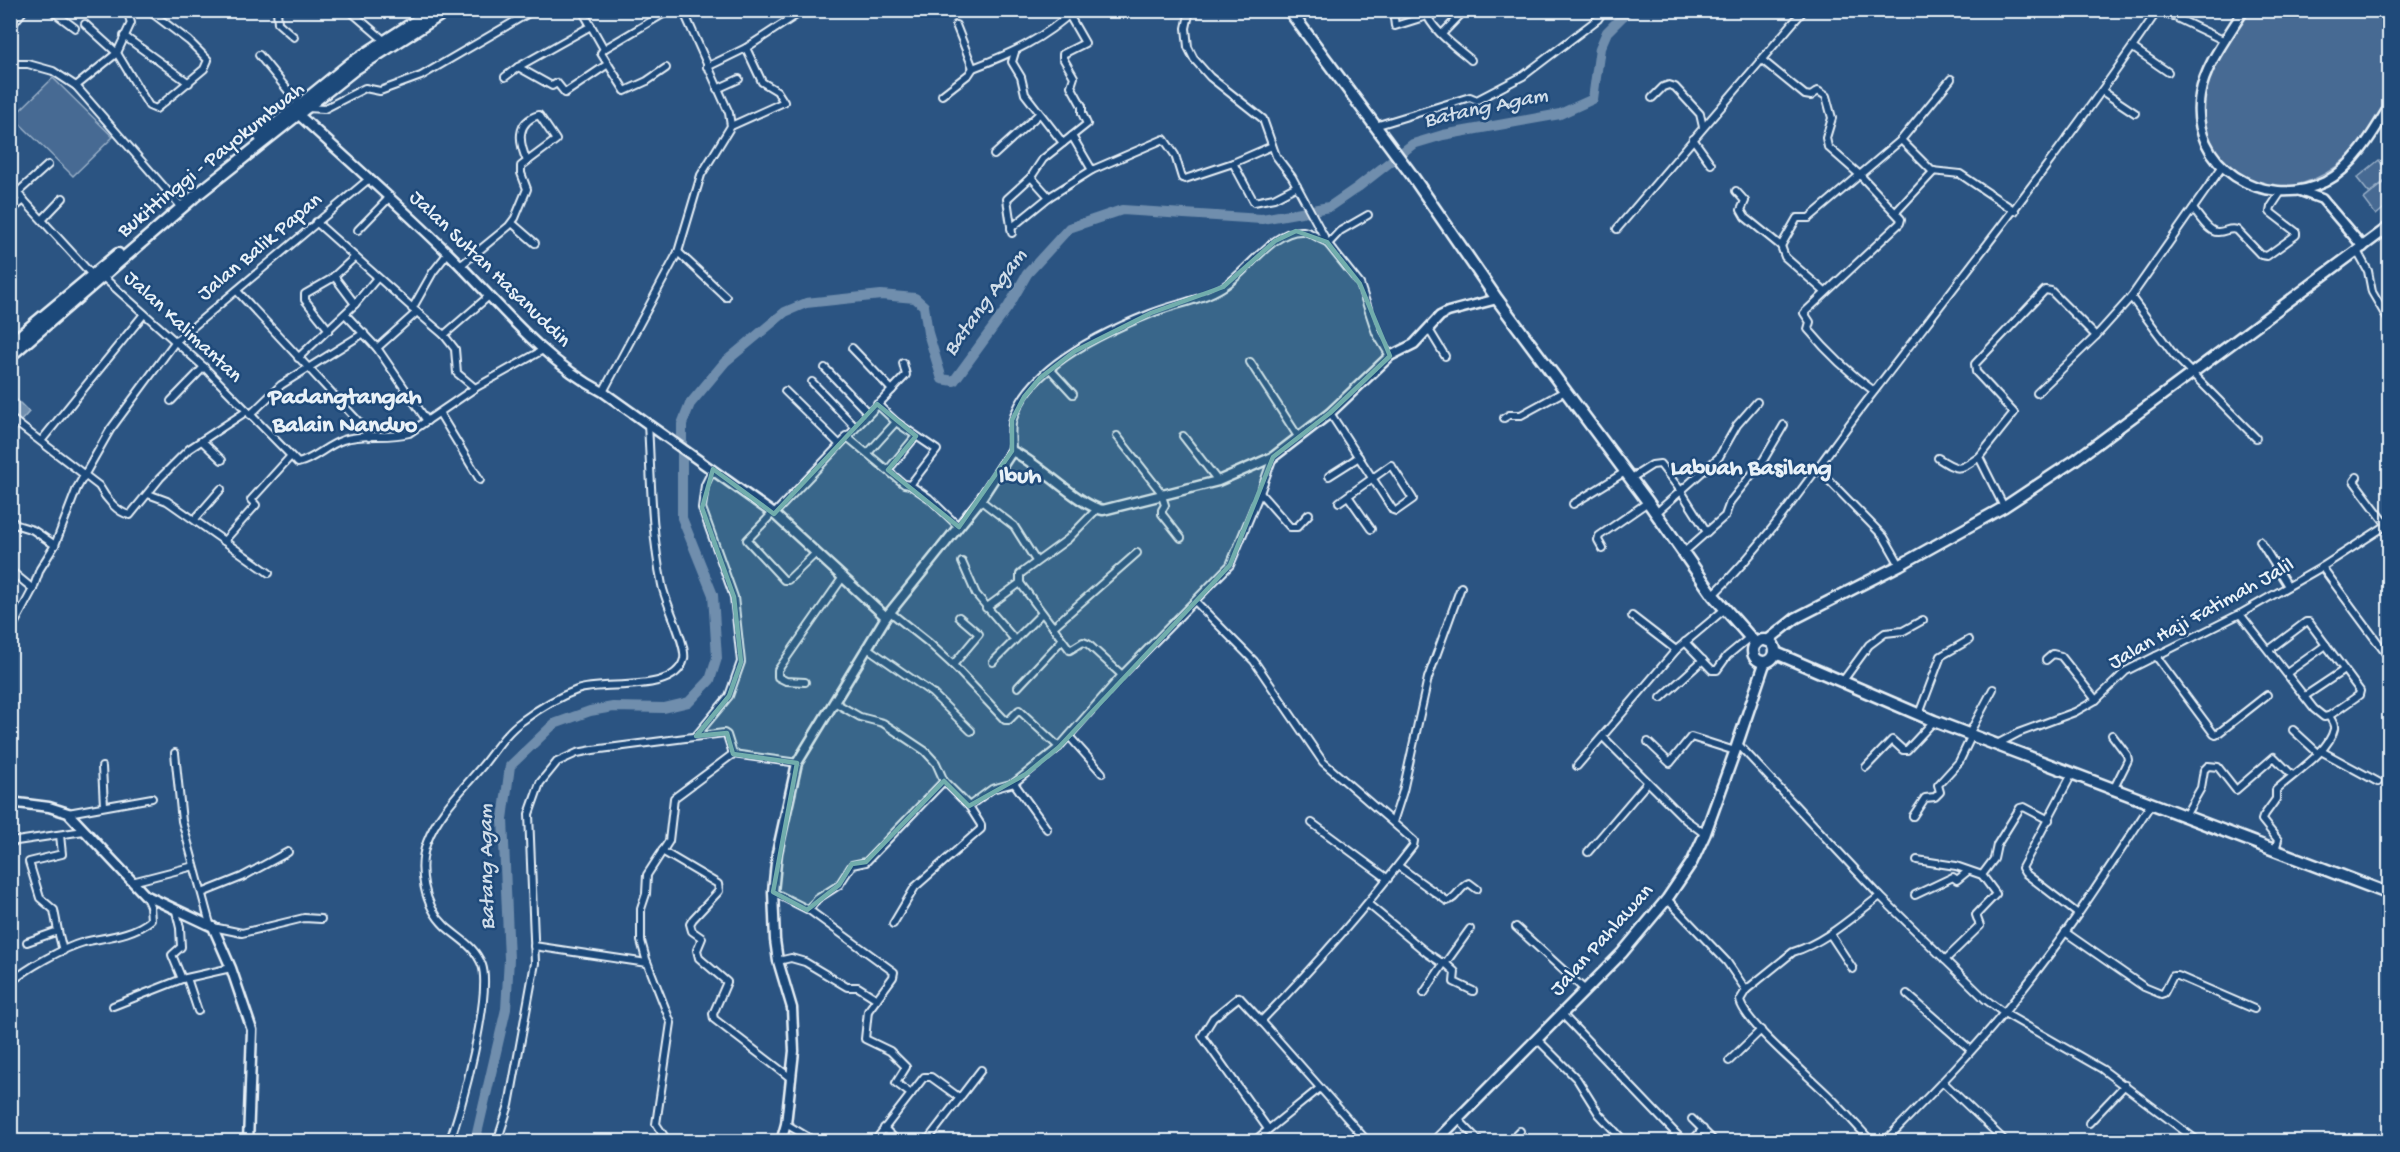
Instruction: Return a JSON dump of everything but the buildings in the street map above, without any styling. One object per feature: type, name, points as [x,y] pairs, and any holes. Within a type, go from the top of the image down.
[{"type":"main road","name":"Bukittinggi - Payokumbuah","points":[[144,236],[302,109],[351,63],[433,10]]},
{"type":"main road","name":"Bukittinggi - Payokumbuah","points":[[10,356],[178,203],[355,69],[448,10]]},
{"type":"main road","points":[[1288,10],[1411,174],[1497,298],[1648,502],[1713,595],[1758,640],[1771,643],[1776,653],[1934,721],[2390,894]]},
{"type":"main road","points":[[1776,653],[1765,662],[1760,661],[1753,653],[1758,640],[1796,618],[1900,566],[2004,507],[2075,460],[2390,226]]},
{"type":"main road","name":"Bukittinggi - Payokumbuah","points":[[10,344],[98,277]]},
{"type":"main road","name":"Jalan Pahlawan","points":[[1435,1142],[1622,953],[1666,899],[1692,862],[1705,834],[1765,662]]},
{"type":"street","points":[[10,28],[24,10]]},
{"type":"street","points":[[51,10],[75,28]]},
{"type":"street","points":[[76,86],[117,53],[131,22],[128,10]]},
{"type":"street","points":[[85,24],[117,53],[153,109],[158,108],[206,67],[208,60],[189,41],[148,10]]},
{"type":"street","points":[[277,10],[278,23],[294,37]]},
{"type":"street","points":[[349,10],[385,41]]},
{"type":"street","points":[[259,55],[302,109],[324,109],[365,88],[380,91],[421,76],[534,10]]},
{"type":"street","points":[[582,10],[604,49]]},
{"type":"street","points":[[666,68],[647,81],[625,91],[601,53],[604,49],[670,10]]},
{"type":"street","points":[[683,10],[729,113],[731,126]]},
{"type":"street","points":[[707,67],[746,48],[804,10]]},
{"type":"street","points":[[1190,10],[1186,28],[1188,47],[1194,59],[1210,77],[1263,119],[1276,156],[1297,186],[1328,243],[1360,284],[1376,333],[1390,356]]},
{"type":"street","points":[[1393,10],[1395,27],[1426,13],[1442,34],[1471,60]]},
{"type":"street","points":[[1442,34],[1465,10]]},
{"type":"street","points":[[1375,126],[1470,97],[1477,100],[1523,76],[1598,19],[1604,10]]},
{"type":"street","points":[[1617,229],[1804,10]]},
{"type":"street","points":[[1713,595],[1754,553],[1874,391],[2015,211],[2159,10],[2225,41]]},
{"type":"street","points":[[2244,10],[2205,78],[2199,105],[2206,142],[2222,167],[2253,186],[2281,192],[2296,191],[2333,177]]},
{"type":"street","points":[[942,95],[969,74],[973,68],[1016,52],[1072,13],[1085,43],[1063,54],[1063,58],[1074,77],[1071,86],[1082,106],[1082,113],[1088,124],[1043,159],[1031,177],[1006,199],[1011,230],[1049,197],[1092,170],[1164,139],[1175,155],[1182,178],[1185,179],[1233,163],[1272,146]]},
{"type":"street","points":[[956,25],[973,68]]},
{"type":"street","points":[[505,77],[518,67],[591,26]]},
{"type":"street","points":[[124,36],[189,83]]},
{"type":"street","points":[[603,392],[678,252],[701,175],[731,126],[784,102],[777,91],[762,82],[746,48]]},
{"type":"street","points":[[2133,48],[2168,72]]},
{"type":"street","points":[[1016,52],[1012,62],[1021,77],[1023,90],[1063,143]]},
{"type":"street","points":[[1762,60],[1804,95],[1811,96],[1818,92],[1826,96],[1832,118],[1825,142],[1827,147],[1861,176],[1901,219],[1900,223],[1804,313],[1810,322],[1808,329],[1833,358],[1874,391]]},
{"type":"street","points":[[10,64],[28,64],[44,68],[76,86],[178,203]]},
{"type":"street","points":[[518,67],[552,86],[557,83],[565,93],[608,64]]},
{"type":"street","points":[[717,89],[739,79]]},
{"type":"street","points":[[1781,246],[1797,218],[1809,218],[1901,140],[1951,79]]},
{"type":"street","points":[[1652,98],[1663,87],[1676,87],[1700,114],[1703,127]]},
{"type":"street","points":[[2102,91],[2134,113]]},
{"type":"street","points":[[2326,202],[2325,189],[2333,177],[2359,151],[2390,105]]},
{"type":"street","name":"Jalan Sultan Hasanuddin","points":[[302,109],[369,179],[448,253],[543,350],[583,381],[648,423],[774,514],[815,554],[888,614]]},
{"type":"street","points":[[994,155],[1039,114]]},
{"type":"street","points":[[460,266],[512,223],[526,194],[520,168],[556,140],[539,115],[531,118],[521,130],[520,145],[527,161]]},
{"type":"street","points":[[1072,136],[1092,170]]},
{"type":"street","points":[[1694,139],[1711,164]]},
{"type":"street","points":[[1901,140],[1934,171],[1960,174],[2015,211]]},
{"type":"street","points":[[1233,163],[1254,202],[1274,198],[1297,186]]},
{"type":"street","points":[[17,192],[48,165]]},
{"type":"street","points":[[2037,393],[2096,336],[2131,297],[2222,167]]},
{"type":"street","points":[[1896,212],[1934,171]]},
{"type":"street","points":[[1031,177],[1049,197]]},
{"type":"street","name":"Jalan Balik Papan","points":[[10,632],[33,590],[40,569],[56,545],[77,488],[110,430],[176,342],[369,179]]},
{"type":"street","name":"Jalan Kalimantan","points":[[10,185],[98,277],[204,367],[290,457]]},
{"type":"street","points":[[1736,191],[1745,201],[1741,213],[1781,246],[1785,257],[1825,292]]},
{"type":"street","points":[[2296,191],[2313,194],[2326,202],[2360,249],[2372,292],[2390,323]]},
{"type":"street","points":[[2193,209],[2213,231],[2233,228],[2260,255],[2267,256],[2296,236],[2296,232],[2270,212],[2281,192]]},
{"type":"street","points":[[43,219],[63,198]]},
{"type":"street","points":[[358,230],[389,198]]},
{"type":"street","points":[[10,211],[24,200]]},
{"type":"street","points":[[1328,243],[1340,231],[1368,215]]},
{"type":"street","points":[[316,222],[444,335],[455,349],[458,373],[476,388]]},
{"type":"street","points":[[512,223],[535,243]]},
{"type":"street","points":[[781,1142],[786,1124],[794,1051],[792,1008],[778,961],[773,927],[773,892],[777,853],[798,763],[866,647],[888,614],[980,500],[1012,451],[1012,420],[1024,397],[1050,369],[1106,333],[1151,313],[1197,300],[1223,287],[1280,237],[1305,231],[1328,243]]},
{"type":"street","points":[[678,252],[726,297]]},
{"type":"street","points":[[377,348],[414,310],[427,280],[448,253]]},
{"type":"street","points":[[328,330],[304,297],[306,293],[334,276],[356,257]]},
{"type":"street","points":[[334,276],[355,304]]},
{"type":"street","points":[[298,358],[355,304],[377,278]]},
{"type":"street","points":[[237,291],[357,420],[369,437]]},
{"type":"street","points":[[1938,458],[1954,468],[1964,468],[1979,457],[2014,413],[1976,372],[1975,364],[2041,292],[2051,291],[2096,336]]},
{"type":"street","points":[[444,335],[489,296]]},
{"type":"street","points":[[2131,297],[2174,355],[2256,438]]},
{"type":"street","points":[[1012,451],[1035,463],[1097,509],[1112,509],[1218,481],[1273,457],[1299,438],[1330,413],[1390,356],[1414,344],[1433,321],[1448,312],[1497,298]]},
{"type":"street","points":[[345,314],[377,348],[427,421]]},
{"type":"street","points":[[41,441],[144,315]]},
{"type":"street","points":[[1428,328],[1445,356]]},
{"type":"street","points":[[10,418],[99,486],[105,496],[124,514],[133,514],[189,449],[248,413],[281,385],[364,333]]},
{"type":"street","points":[[852,348],[892,390]]},
{"type":"street","points":[[224,541],[256,505],[251,500],[290,457],[298,464],[310,460],[342,440],[399,436],[409,433],[476,388],[543,350]]},
{"type":"street","points":[[1250,362],[1299,438]]},
{"type":"street","points":[[815,554],[788,580],[784,580],[747,541],[906,375],[903,363]]},
{"type":"street","points":[[171,401],[204,367]]},
{"type":"street","points":[[825,368],[868,413]]},
{"type":"street","points":[[1050,369],[1073,394]]},
{"type":"street","points":[[812,382],[855,427]]},
{"type":"street","points":[[786,391],[838,444]]},
{"type":"street","points":[[1504,418],[1521,414],[1564,391]]},
{"type":"street","points":[[1656,513],[1719,457],[1737,424],[1757,402]]},
{"type":"street","points":[[877,404],[896,422],[937,450],[910,485]]},
{"type":"street","points":[[1330,413],[1372,478],[1395,511],[1413,500],[1393,465],[1389,465],[1372,478],[1348,496],[1339,502]]},
{"type":"street","points":[[440,414],[480,480]]},
{"type":"street","points":[[868,453],[896,422]]},
{"type":"street","points":[[449,1142],[467,1084],[481,1010],[484,974],[474,951],[441,922],[425,891],[422,874],[426,843],[434,826],[450,805],[504,737],[521,721],[580,689],[654,682],[674,674],[680,666],[684,652],[667,604],[660,573],[653,517],[648,423]]},
{"type":"street","points":[[1683,553],[1725,516],[1730,502],[1764,459],[1784,425]]},
{"type":"street","points":[[846,436],[904,484],[910,485],[929,498],[959,527]]},
{"type":"street","points":[[888,470],[916,436]]},
{"type":"street","points":[[1117,436],[1163,496],[1165,505],[1162,514],[1181,538]]},
{"type":"street","points":[[1183,436],[1218,481]]},
{"type":"street","points":[[202,441],[222,460]]},
{"type":"street","points":[[969,806],[992,789],[1014,783],[1059,747],[1122,675],[1230,565],[1273,457]]},
{"type":"street","points":[[1329,476],[1359,457]]},
{"type":"street","points":[[1979,457],[2004,507]]},
{"type":"street","points":[[1573,504],[1627,475],[1658,464],[1681,491],[1707,532]]},
{"type":"street","points":[[696,736],[729,696],[741,662],[734,597],[702,508],[705,485],[713,469]]},
{"type":"street","points":[[1818,469],[1884,537],[1900,566]]},
{"type":"street","points":[[2357,477],[2354,481],[2388,524]]},
{"type":"street","points":[[195,519],[221,489]]},
{"type":"street","points":[[1260,493],[1290,527],[1297,527],[1310,514]]},
{"type":"street","points":[[148,494],[167,501],[195,519],[269,573]]},
{"type":"street","points":[[1348,496],[1371,529]]},
{"type":"street","points":[[980,500],[1014,526],[1036,561]]},
{"type":"street","points":[[1603,549],[1598,540],[1599,536],[1648,502]]},
{"type":"street","points":[[1097,509],[1068,539],[1020,574],[1020,583],[1070,650],[1079,644],[1088,644],[1122,675]]},
{"type":"street","points":[[10,519],[56,545]]},
{"type":"street","name":"Jalan Haji Fatimah Jalil","points":[[1996,744],[2018,733],[2065,717],[2096,700],[2120,675],[2240,614],[2322,567],[2388,524]]},
{"type":"street","points":[[2260,541],[2289,586]]},
{"type":"street","points":[[1053,627],[1137,553]]},
{"type":"street","points":[[962,562],[971,586],[986,608],[1015,640]]},
{"type":"street","points":[[2322,567],[2390,659]]},
{"type":"street","points":[[10,570],[33,590]]},
{"type":"street","points":[[805,682],[782,680],[778,677],[778,670],[843,578]]},
{"type":"street","points":[[986,608],[1020,583]]},
{"type":"street","points":[[1393,822],[1403,791],[1428,678],[1461,587]]},
{"type":"street","points":[[1195,601],[1254,661],[1323,762],[1414,841],[1413,846],[1368,904],[1263,1019],[1263,1023]]},
{"type":"street","points":[[1577,766],[1676,650],[1725,609]]},
{"type":"street","points":[[993,662],[1042,613]]},
{"type":"street","points":[[888,614],[929,643],[1005,720],[1009,720],[1019,710],[1059,747]]},
{"type":"street","points":[[2240,614],[2314,709],[2324,717],[2329,716],[2361,693],[2307,621],[2269,650]]},
{"type":"street","points":[[952,666],[979,634],[959,616]]},
{"type":"street","points":[[1632,616],[1676,650]]},
{"type":"street","points":[[1842,682],[1869,645],[1885,633],[1904,631],[1923,620]]},
{"type":"street","points":[[1018,687],[1062,640]]},
{"type":"street","points":[[1685,642],[1712,670],[1717,670],[1727,656],[1758,640]]},
{"type":"street","points":[[1919,714],[1941,656],[1969,640]]},
{"type":"street","points":[[2287,673],[2326,645]]},
{"type":"street","points":[[866,647],[932,693],[971,732]]},
{"type":"street","points":[[2046,660],[2053,654],[2061,656],[2096,700]]},
{"type":"street","points":[[2156,656],[2214,734],[2226,728],[2267,695]]},
{"type":"street","points":[[1661,698],[1703,660]]},
{"type":"street","points":[[2305,696],[2344,670]]},
{"type":"street","points":[[1913,816],[1925,798],[1935,797],[1940,792],[1938,785],[1959,762],[1993,689]]},
{"type":"street","points":[[834,702],[860,717],[883,723],[925,751],[936,763],[944,781],[969,806],[981,825],[981,830],[915,887],[893,924]]},
{"type":"street","points":[[2275,850],[2278,840],[2262,817],[2276,799],[2276,790],[2320,752],[2334,729],[2329,716]]},
{"type":"street","points":[[1866,767],[1892,740],[1903,750],[1907,750],[1934,721]]},
{"type":"street","points":[[2293,730],[2320,752],[2378,782]]},
{"type":"street","points":[[497,1142],[509,1105],[534,963],[529,814],[540,783],[548,770],[557,762],[577,753],[696,736],[727,735],[733,754]]},
{"type":"street","points":[[2112,735],[2128,760],[2113,790]]},
{"type":"street","points":[[1069,736],[1102,773]]},
{"type":"street","points":[[1602,737],[1686,820],[1705,834]]},
{"type":"street","points":[[1648,742],[1670,763],[1691,737],[1736,747],[1880,896],[1985,999],[2004,1013],[2070,1049],[2126,1085],[2195,1140]]},
{"type":"street","points":[[175,753],[182,821],[194,866],[211,925],[231,968],[252,1030],[248,1142]]},
{"type":"street","points":[[668,1142],[656,1124],[671,1023],[647,963],[641,941],[641,909],[646,894],[647,875],[669,841],[674,798],[733,754],[798,763]]},
{"type":"street","points":[[2185,816],[2201,788],[2204,771],[2208,766],[2218,766],[2236,790],[2274,757],[2292,775]]},
{"type":"street","points":[[102,767],[104,806]]},
{"type":"street","points":[[2072,774],[2024,863],[2023,870],[2078,914]]},
{"type":"street","points":[[809,910],[817,899],[839,885],[852,866],[866,862],[944,781]]},
{"type":"street","points":[[1014,783],[1047,829]]},
{"type":"street","points":[[1588,852],[1647,783]]},
{"type":"street","points":[[10,802],[49,807],[68,813],[152,798]]},
{"type":"street","points":[[1884,1142],[1943,1082],[2004,1013],[2078,914],[2151,804]]},
{"type":"street","points":[[1982,875],[1994,859],[2001,838],[2021,808],[2049,820]]},
{"type":"street","points":[[68,813],[145,895],[211,925],[242,933],[304,918],[321,919]]},
{"type":"street","points":[[1312,823],[1388,879]]},
{"type":"street","points":[[10,842],[84,831]]},
{"type":"street","points":[[60,836],[62,854],[29,862],[40,898],[54,910],[63,951]]},
{"type":"street","points":[[663,851],[720,887],[690,924],[692,931],[702,938],[697,950],[699,958],[726,978],[727,982],[713,1014],[714,1019],[792,1080]]},
{"type":"street","points":[[202,893],[242,877],[288,852]]},
{"type":"street","points":[[1917,861],[1956,866],[1982,875],[1996,894],[1976,915],[1980,926],[1946,960]]},
{"type":"street","points":[[132,882],[194,866]]},
{"type":"street","points":[[1398,866],[1447,901],[1453,899],[1469,883],[1477,889]]},
{"type":"street","points":[[1915,895],[1953,877],[1958,880],[1968,870]]},
{"type":"street","points":[[773,892],[809,910],[894,972],[893,977],[867,1013],[865,1039],[890,1052],[906,1067],[896,1083],[911,1094]]},
{"type":"street","points":[[10,983],[63,951],[81,943],[130,931],[148,922],[151,920],[151,914],[145,895]]},
{"type":"street","points":[[1872,1142],[1831,1097],[1761,1030],[1741,1005],[1740,998],[1746,990],[1793,952],[1802,951],[1830,934],[1880,896]]},
{"type":"street","points":[[1666,899],[1727,962],[1746,990]]},
{"type":"street","points":[[1368,904],[1427,954],[1455,972],[1454,982],[1473,991]]},
{"type":"street","points":[[176,910],[181,947],[172,956],[185,979],[198,1011]]},
{"type":"street","points":[[1516,927],[1584,989]]},
{"type":"street","points":[[1424,993],[1470,929]]},
{"type":"street","points":[[27,942],[58,931]]},
{"type":"street","points":[[2065,932],[2144,987],[2161,994],[2164,993],[2173,976],[2178,976],[2254,1009]]},
{"type":"street","points":[[1830,934],[1853,969]]},
{"type":"street","points":[[534,946],[647,963]]},
{"type":"street","points":[[778,961],[791,958],[805,962],[847,987],[858,987],[877,999]]},
{"type":"street","points":[[113,1006],[185,979],[231,968]]},
{"type":"street","points":[[10,970],[16,978]]},
{"type":"street","points":[[1907,994],[1971,1050]]},
{"type":"street","points":[[1268,1129],[1202,1036],[1213,1018],[1239,997],[1368,1142]]},
{"type":"street","points":[[1562,1014],[1684,1142]]},
{"type":"street","points":[[1729,1061],[1761,1030]]},
{"type":"street","points":[[1537,1039],[1577,1079],[1599,1114],[1625,1142]]},
{"type":"street","points":[[926,1142],[981,1070]]},
{"type":"street","points":[[874,1142],[924,1077],[928,1076],[960,1098]]},
{"type":"street","points":[[1943,1082],[2006,1142]]},
{"type":"street","points":[[2089,1123],[2126,1085]]},
{"type":"street","points":[[1253,1142],[1320,1088]]},
{"type":"street","points":[[1458,1119],[1480,1142]]},
{"type":"street","points":[[1692,1119],[1715,1142]]},
{"type":"street","points":[[786,1124],[816,1142]]},
{"type":"street","points":[[885,1128],[898,1142]]},
{"type":"street","points":[[1691,1142],[1703,1129]]},
{"type":"street","points":[[1509,1142],[1520,1131]]},
{"type":"highlighted area","points":[[1296,231],[1327,242],[1360,284],[1390,356],[1330,413],[1273,457],[1230,565],[1059,747],[1026,774],[969,806],[944,781],[866,862],[852,864],[839,885],[807,910],[773,892],[797,763],[733,754],[727,733],[696,736],[729,696],[741,662],[734,597],[702,508],[713,469],[774,514],[877,404],[916,436],[888,470],[959,527],[1012,451],[1012,420],[1024,397],[1040,378],[1075,351],[1151,313],[1223,287],[1275,241]]},
{"type":"shaded area","points":[[2248,11],[2389,11],[2390,91],[2386,106],[2361,142],[2345,160],[2316,179],[2292,186],[2273,187],[2255,183],[2225,163],[2206,132],[2203,114],[2204,96],[2211,73]]},
{"type":"shaded area","points":[[53,78],[113,137],[73,176],[13,117]]},
{"type":"shaded area","points":[[2379,160],[2389,174],[2389,178],[2369,193],[2357,178]]},
{"type":"shaded area","points":[[2389,179],[2389,204],[2376,215],[2364,199]]},
{"type":"shaded area","points":[[11,394],[29,412],[20,422],[11,413]]},
{"type":"waterway","name":"Batang Agam","points":[[475,1142],[506,1009],[509,959],[503,819],[510,766],[554,724],[590,711],[613,707],[664,708],[689,702],[710,680],[717,658],[713,595],[682,518],[682,424],[690,404],[725,362],[785,312],[806,303],[881,295],[915,298],[924,306],[928,333],[942,379],[954,381],[1008,307],[1027,274],[1069,228],[1122,210],[1262,219],[1329,207],[1413,144],[1443,135],[1560,114],[1593,99],[1600,48],[1607,32],[1629,10]]},
{"type":"district","name":"Padangtangah Balain Nanduo","points":[[345,412]]},
{"type":"district","name":"Labuah Basilang","points":[[1751,469]]},
{"type":"district","name":"Ibuh","points":[[1020,477]]}]
